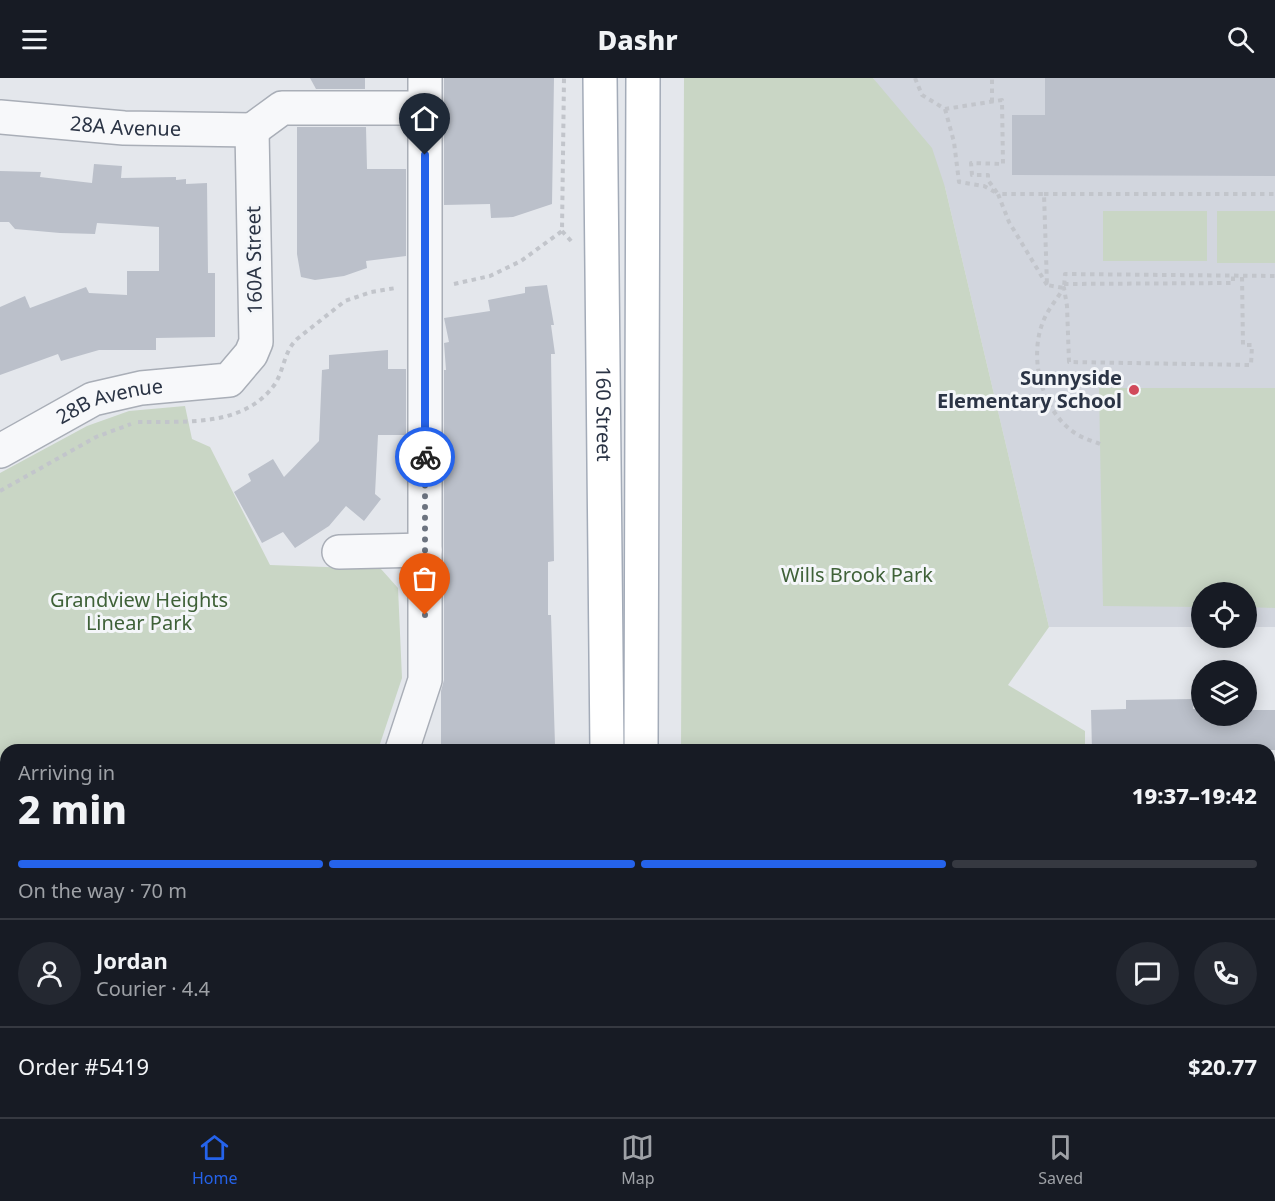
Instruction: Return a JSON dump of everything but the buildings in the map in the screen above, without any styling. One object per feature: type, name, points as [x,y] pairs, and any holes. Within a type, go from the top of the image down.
[{"type":"main road","name":"160 Street","points":[[600,78],[607,744]]},
{"type":"main road","name":"160 Street","points":[[641,744],[643,78]]},
{"type":"street","points":[[252,130],[282,108],[425,93],[425,680],[404,744]]},
{"type":"street","name":"28A Avenue","points":[[0,117],[124,128],[252,130]]},
{"type":"street","name":"160A Street","points":[[229,380],[251,354],[256,342],[252,130]]},
{"type":"street","name":"28B Avenue","points":[[0,451],[93,399],[141,388],[229,380]]},
{"type":"street","points":[[339,552],[425,550]]},
{"type":"path","points":[[0,491],[96,437],[137,422],[211,421],[251,406],[275,384],[292,344],[345,301],[371,292],[465,282],[490,276],[521,261],[562,231],[564,78]]},
{"type":"path","points":[[915,78],[922,95],[945,109],[1002,100],[1003,164],[971,163],[972,175],[988,175],[988,180],[998,194],[1009,222],[1047,285]]},
{"type":"path","points":[[992,78],[992,102]]},
{"type":"path","points":[[945,109],[954,142],[959,182],[984,186],[998,194],[1275,194]]},
{"type":"path","points":[[1044,194],[1047,285]]},
{"type":"path","points":[[1242,276],[1243,345],[1252,345],[1251,365],[1069,362],[1065,274],[1275,276]]},
{"type":"path","points":[[1047,285],[1233,283],[1233,275]]},
{"type":"path","points":[[1064,286],[1045,316],[1039,342],[1038,364],[1042,390],[1057,416],[1078,435],[1100,444]]},
{"type":"shaded area","name":"Sunnyside Elementary School","points":[[873,78],[1275,78],[1275,627],[1257,627],[1257,582],[1191,582],[1191,627],[1049,627],[945,187]]},
{"type":"green space","name":"Wills Brook Park","points":[[684,78],[873,78],[932,148],[945,187],[1049,627],[1008,685],[1085,731],[1085,744],[681,744]]},
{"type":"green space","points":[[1103,211],[1207,211],[1207,261],[1103,261]]},
{"type":"green space","points":[[1217,211],[1275,211],[1275,263],[1217,263]]},
{"type":"green space","points":[[1099,388],[1275,388],[1275,608],[1257,607],[1257,582],[1191,582],[1191,607],[1103,606]]},
{"type":"green space","name":"Grandview Heights Linear Park","points":[[185,406],[192,439],[210,447],[270,565],[381,569],[398,588],[402,678],[380,744],[0,744],[0,473],[87,426],[129,411]]},
{"type":"way so far","points":[[425,457],[425,615]]},
{"type":"place","name":"Sunnyside Elementary School","points":[[1134,390]]},
{"type":"route","points":[[425,155],[425,457]]}]
